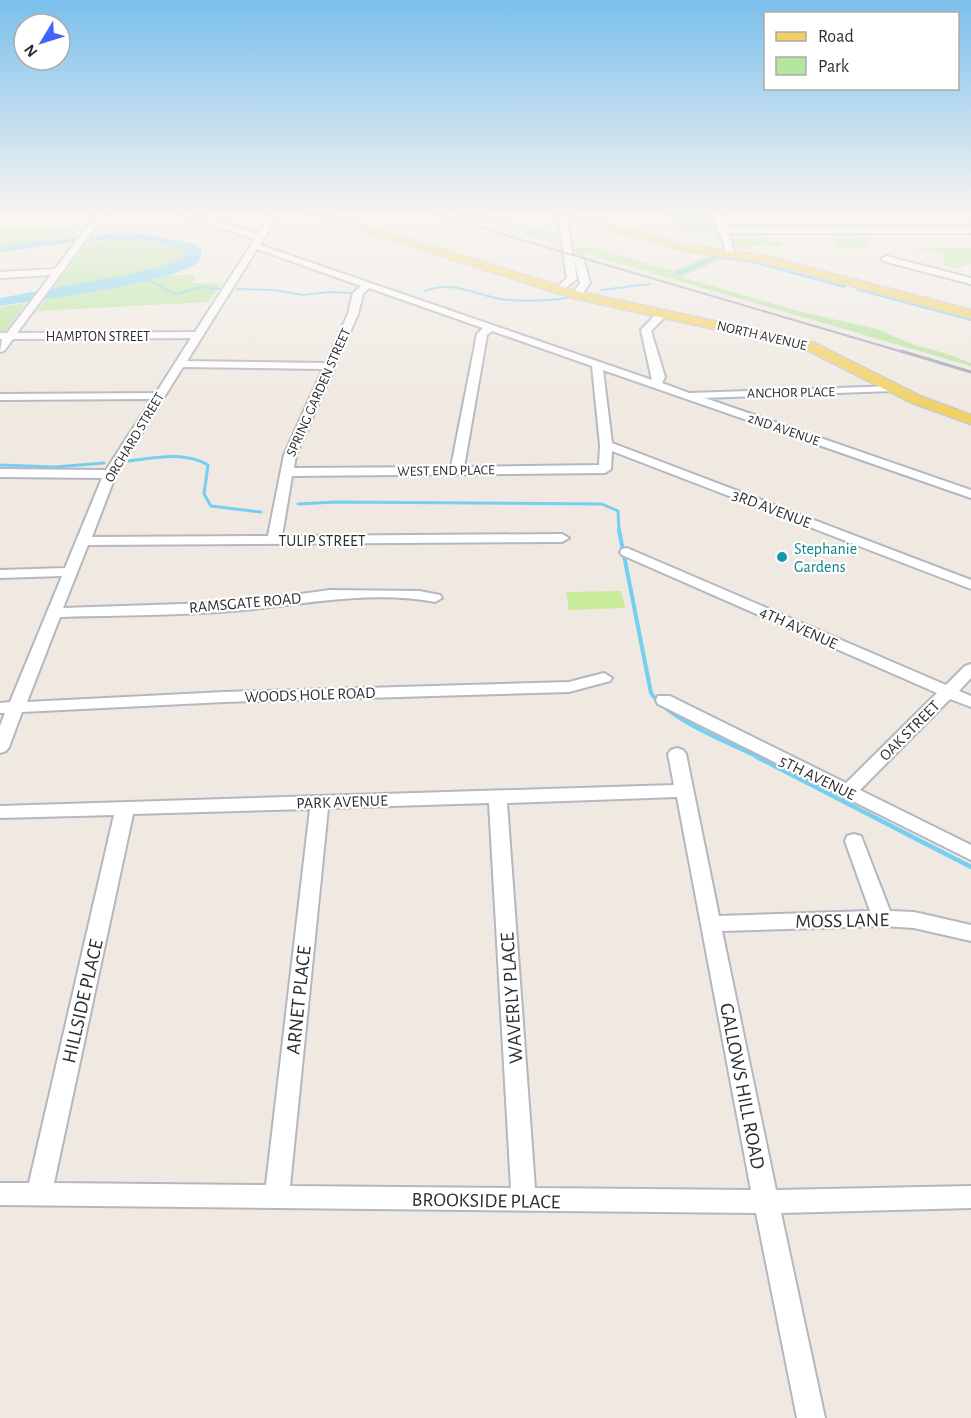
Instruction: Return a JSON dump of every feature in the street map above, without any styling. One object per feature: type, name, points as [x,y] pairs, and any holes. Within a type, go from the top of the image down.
[{"type":"main road","name":"NORTH AVENUE","points":[[525,279],[604,302],[810,346],[892,388],[934,407],[971,420]]},
{"type":"main road","points":[[841,279],[971,314]]},
{"type":"main road","points":[[585,283],[592,293],[604,302]]},
{"type":"street","points":[[0,350],[5,336],[37,301],[53,279]]},
{"type":"street","name":"ORCHARD STREET","points":[[0,747],[8,708],[54,613],[110,474],[233,279]]},
{"type":"street","name":"2ND AVENUE","points":[[352,279],[971,494]]},
{"type":"street","points":[[560,290],[572,279]]},
{"type":"street","points":[[576,295],[585,283],[584,279]]},
{"type":"street","name":"SPRING GARDEN STREET","points":[[273,540],[290,455],[353,314],[358,293],[367,285]]},
{"type":"street","points":[[657,385],[659,379],[646,330],[663,313]]},
{"type":"street","points":[[458,470],[482,334],[490,328]]},
{"type":"street","name":"HAMPTON STREET","points":[[5,336],[196,335]]},
{"type":"street","points":[[179,364],[330,366]]},
{"type":"street","points":[[597,365],[606,445]]},
{"type":"street","name":"ANCHOR PLACE","points":[[689,396],[703,393],[892,388]]},
{"type":"street","points":[[0,397],[159,396]]},
{"type":"street","name":"WEST END PLACE","points":[[286,472],[605,469],[606,445]]},
{"type":"street","name":"3RD AVENUE","points":[[606,445],[971,585]]},
{"type":"street","points":[[0,473],[110,474]]},
{"type":"street","name":"TULIP STREET","points":[[82,541],[562,538]]},
{"type":"street","name":"4TH AVENUE","points":[[627,552],[971,702]]},
{"type":"street","points":[[0,574],[69,572]]},
{"type":"street","name":"RAMSGATE ROAD","points":[[54,613],[242,606],[330,594],[419,595],[435,598]]},
{"type":"street","name":"OAK STREET","points":[[848,792],[971,669]]},
{"type":"street","name":"WOODS HOLE ROAD","points":[[8,708],[224,696],[569,687],[604,678]]},
{"type":"street","name":"5TH AVENUE","points":[[664,700],[971,853]]},
{"type":"street","name":"GALLOWS HILL ROAD","points":[[677,754],[766,1202],[812,1418]]},
{"type":"street","name":"PARK AVENUE","points":[[0,812],[685,791]]},
{"type":"street","name":"WAVERLY PLACE","points":[[498,796],[524,1200]]},
{"type":"street","name":"ARNET PLACE","points":[[277,1197],[320,802]]},
{"type":"street","name":"HILLSIDE PLACE","points":[[39,1194],[126,808]]},
{"type":"street","points":[[854,841],[883,918]]},
{"type":"street","name":"MOSS LANE","points":[[711,924],[883,918],[914,920],[971,933]]},
{"type":"street","name":"BROOKSIDE PLACE","points":[[0,1194],[766,1202],[971,1197]]},
{"type":"green space","points":[[60,279],[111,279],[103,281],[53,289]]},
{"type":"green space","points":[[150,279],[194,279],[192,283],[221,284],[208,302],[37,311],[47,299]]},
{"type":"green space","points":[[673,279],[689,279],[802,312],[877,329],[914,345],[971,363],[971,366]]},
{"type":"green space","points":[[26,303],[4,333],[0,333],[0,307]]},
{"type":"green space","points":[[621,591],[625,608],[569,610],[566,592]]},
{"type":"water","points":[[102,279],[155,279],[105,290],[0,306],[0,298]]},
{"type":"water","points":[[812,279],[847,286],[844,288]]},
{"type":"water","points":[[855,290],[971,319],[971,321]]},
{"type":"waterway","points":[[149,279],[177,294],[200,287],[220,289]]},
{"type":"waterway","points":[[601,290],[650,284]]},
{"type":"waterway","points":[[424,291],[454,287],[509,300],[534,301],[567,298]]},
{"type":"waterway","points":[[237,289],[274,290],[303,295],[329,292],[350,293]]},
{"type":"waterway","points":[[129,461],[159,457],[179,457],[199,461],[208,465],[204,494],[211,506],[261,512]]},
{"type":"waterway","points":[[0,465],[55,467],[104,463]]},
{"type":"waterway","points":[[298,504],[335,502],[602,504],[618,511],[619,531]]},
{"type":"waterway","points":[[619,530],[651,693],[660,703],[685,721],[760,758]]},
{"type":"waterway","points":[[757,757],[971,867]]},
{"type":"railway","points":[[655,279],[906,353]]},
{"type":"railway","points":[[901,351],[971,372]]},
{"type":"place","name":"Stephanie Gardens","points":[[782,557]]}]
